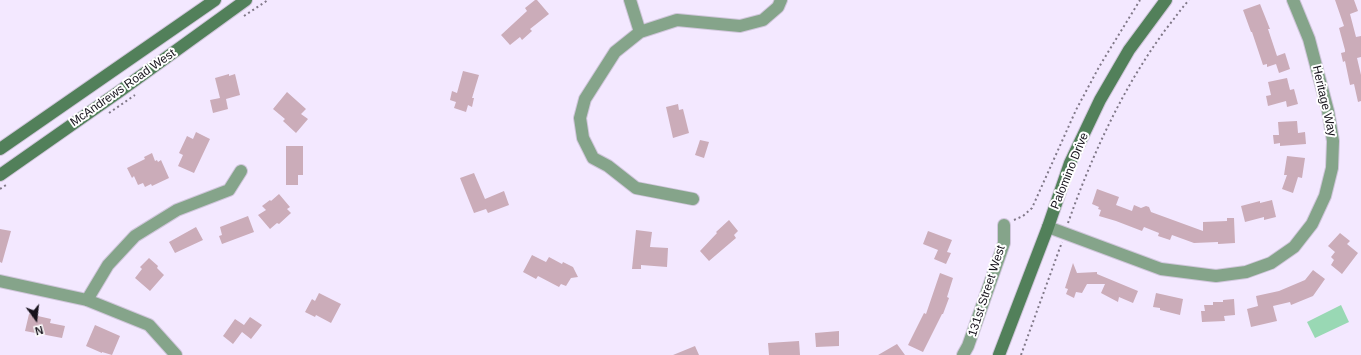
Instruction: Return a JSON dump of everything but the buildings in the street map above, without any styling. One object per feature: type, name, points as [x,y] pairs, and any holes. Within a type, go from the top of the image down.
[{"type":"main road","name":"McAndrews Road West","points":[[0,150],[214,0]]},
{"type":"main road","name":"McAndrews Road West","points":[[0,175],[246,0]]},
{"type":"main road","name":"Palomino Drive","points":[[999,355],[1048,227],[1070,163],[1100,100],[1129,50],[1166,0]]},
{"type":"street","points":[[630,0],[640,32]]},
{"type":"street","points":[[693,199],[636,188],[608,166],[593,158],[583,138],[580,118],[585,99],[615,52],[640,32],[677,20],[740,26],[763,20],[778,7],[781,0]]},
{"type":"street","name":"Heritage Way","points":[[1048,227],[1161,269],[1216,276],[1246,272],[1271,263],[1294,246],[1312,224],[1325,196],[1332,168],[1333,140],[1328,111],[1309,39],[1293,0]]},
{"type":"street","points":[[87,300],[108,266],[135,236],[177,210],[229,190],[241,171]]},
{"type":"street","name":"131st Street West","points":[[963,355],[968,346],[1004,243],[1004,225]]},
{"type":"street","points":[[0,281],[87,300],[149,325],[176,355]]},
{"type":"path","points":[[1004,225],[1023,216],[1032,208],[1076,110],[1099,67],[1140,0]]},
{"type":"path","points":[[1021,355],[1091,164],[1110,122],[1134,76],[1154,45],[1189,0]]},
{"type":"green space","points":[[1341,305],[1349,322],[1315,338],[1307,322]]}]
